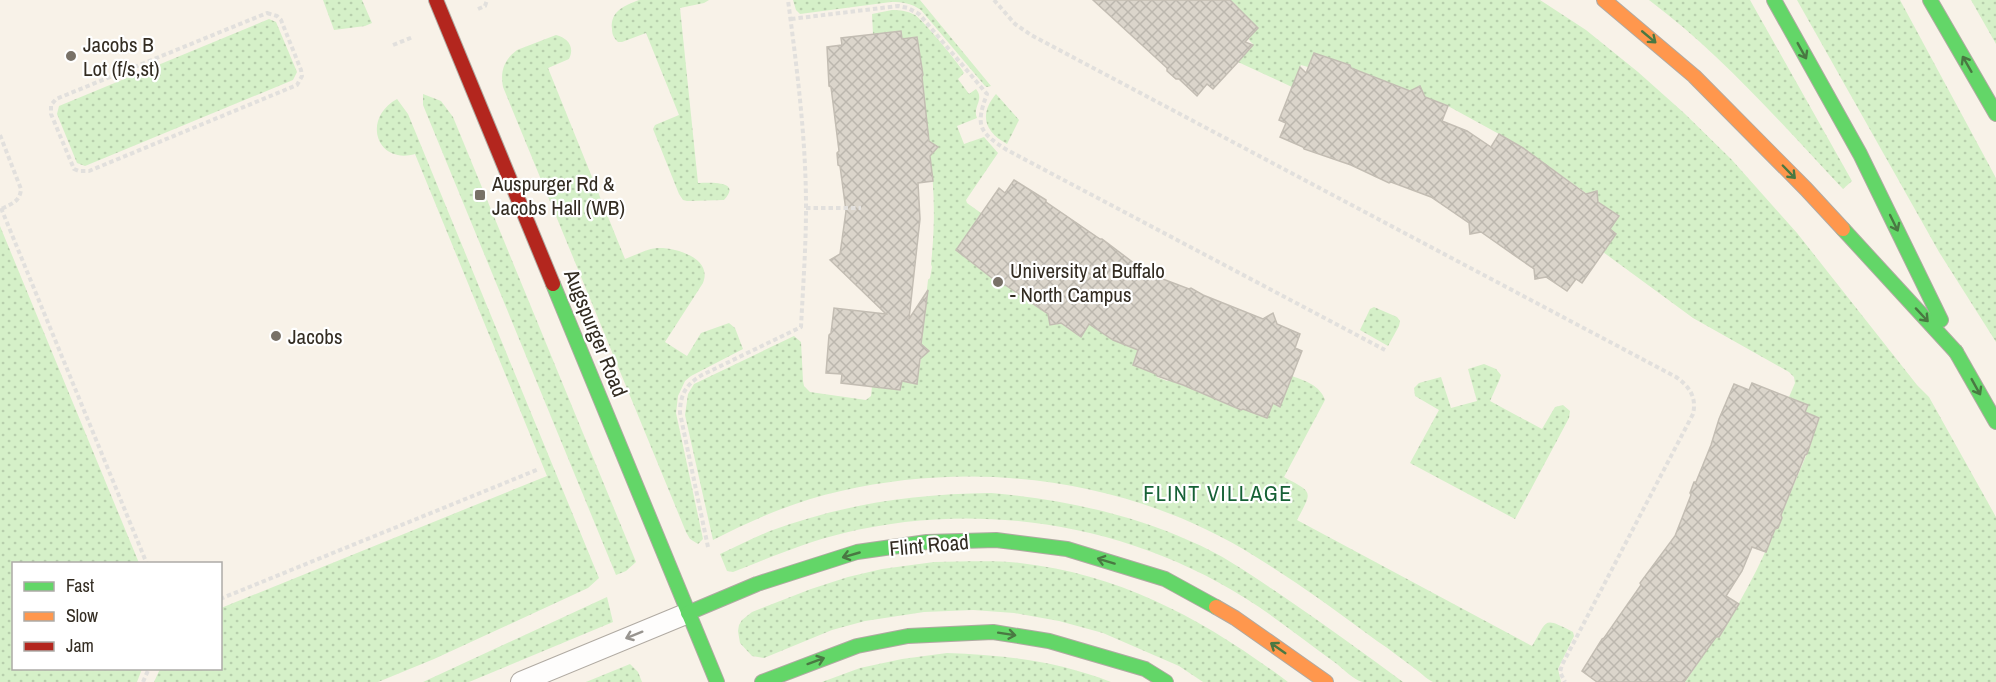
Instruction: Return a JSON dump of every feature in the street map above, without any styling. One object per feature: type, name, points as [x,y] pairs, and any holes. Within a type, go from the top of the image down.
[{"type":"street","name":"Augspurger Road","points":[[436,0],[717,682]]},
{"type":"street","points":[[1604,0],[1694,76],[1806,189],[1956,352]]},
{"type":"street","points":[[1774,0],[1860,154],[1956,352],[1996,422]]},
{"type":"street","points":[[1929,0],[1996,114]]},
{"type":"street","name":"Flint Road","points":[[688,613],[758,584],[857,552],[927,542],[996,540],[1067,549],[1165,579],[1235,618],[1326,682]]},
{"type":"street","points":[[762,682],[857,646],[908,636],[993,632],[1049,641],[1145,669],[1166,682]]},
{"type":"lane","name":"Flint Road","points":[[521,682],[688,613]]},
{"type":"path","points":[[708,547],[680,413],[681,396],[691,381],[801,327],[806,208],[804,146],[788,0]]},
{"type":"path","points":[[994,0],[1015,24],[1031,35],[1676,376],[1689,388],[1695,402],[1693,414],[1562,665],[1560,672],[1565,682]]},
{"type":"path","points":[[790,19],[898,6],[914,10],[987,94],[979,115],[982,128],[988,138],[1386,350]]},
{"type":"path","points":[[267,13],[281,20],[302,76],[297,85],[292,88],[83,172],[71,165],[51,114],[51,105],[58,97],[267,13]]},
{"type":"path","points":[[0,135],[21,189],[16,201],[1,209],[146,562]]},
{"type":"path","points":[[806,208],[861,208]]},
{"type":"path","points":[[222,598],[539,469]]},
{"type":"green space","points":[[323,0],[362,0],[372,23],[334,30]]},
{"type":"green space","points":[[639,0],[709,0],[680,8],[698,183],[716,183],[727,186],[729,194],[724,200],[687,201],[683,200],[679,194],[653,129],[655,125],[679,115],[646,33],[618,42],[612,33],[613,18],[616,13]]},
{"type":"green space","points":[[793,0],[920,0],[991,86],[985,86],[921,10],[914,6],[891,2],[800,14]]},
{"type":"green space","points":[[1227,0],[1540,0],[1586,30],[1638,72],[1732,160],[1797,233],[1917,385],[1929,397],[1996,517],[1996,682],[1685,682],[1716,637],[1719,637],[1749,584],[1775,529],[1778,528],[1781,515],[1811,444],[1810,441],[1819,418],[1805,412],[1807,405],[1789,397],[1795,383],[1794,377],[1693,318],[1603,252],[1616,234],[1610,229],[1618,216],[1523,148],[1499,134],[1448,106],[1351,68],[1350,65],[1314,53],[1308,67],[1301,65],[1292,87],[1238,62],[1253,44],[1246,33],[1238,7]]},
{"type":"green space","points":[[1649,0],[1750,0],[1852,181],[1843,189],[1726,66]]},
{"type":"green space","points":[[1797,0],[1900,0],[1996,178],[1996,342],[1939,252]]},
{"type":"green space","points":[[1971,0],[1996,0],[1996,44]]},
{"type":"green space","points":[[892,10],[910,13],[919,18],[962,69],[964,73],[958,79],[969,94],[976,89],[979,97],[977,118],[957,126],[964,144],[984,137],[998,153],[966,200],[981,213],[965,237],[962,255],[992,278],[1081,337],[1089,324],[1136,337],[1132,347],[1138,350],[1133,365],[1167,381],[1170,380],[1230,403],[1231,406],[1241,410],[1273,403],[1279,407],[1292,376],[1316,387],[1325,400],[1284,477],[1301,486],[1307,493],[1306,503],[1297,520],[1532,646],[1547,623],[1556,624],[1573,632],[1574,636],[1558,669],[1561,682],[1433,682],[1287,577],[1209,531],[1160,510],[1108,494],[1056,483],[1002,478],[948,477],[894,481],[841,491],[791,505],[713,540],[685,415],[688,394],[694,384],[794,336],[801,342],[803,381],[804,386],[810,392],[866,400],[871,396],[872,386],[900,390],[902,381],[917,383],[923,346],[921,344],[928,280],[932,267],[934,210],[930,156],[932,154],[917,38],[902,39],[901,31],[873,34],[872,14]]},
{"type":"green space","points":[[269,19],[276,22],[297,72],[293,80],[85,166],[77,163],[57,114],[59,106]]},
{"type":"green space","points":[[556,35],[564,38],[569,44],[571,55],[569,59],[548,68],[625,259],[649,250],[665,248],[690,256],[703,267],[705,274],[703,283],[665,342],[687,356],[701,333],[729,323],[735,328],[743,349],[691,376],[685,381],[678,396],[676,413],[703,539],[698,544],[690,539],[686,532],[503,87],[504,66],[517,50]]},
{"type":"green space","points":[[423,94],[441,101],[453,117],[636,562],[626,571],[616,575],[423,105]]},
{"type":"green space","points":[[996,94],[1019,120],[1007,144],[993,134],[987,122],[987,109]]},
{"type":"green space","points":[[397,99],[408,114],[599,578],[588,588],[434,659],[378,682],[154,682],[160,670],[222,670],[222,608],[547,476],[415,154],[402,156],[391,153],[383,147],[378,138],[379,118]]},
{"type":"green space","points":[[0,226],[139,562],[12,562],[12,670],[142,670],[137,682],[0,682]]},
{"type":"green space","points":[[1374,307],[1397,317],[1400,321],[1388,346],[1360,330],[1370,309]]},
{"type":"green space","points":[[1484,364],[1496,369],[1501,375],[1490,401],[1542,429],[1555,407],[1563,405],[1570,411],[1569,418],[1515,519],[1410,463],[1439,410],[1415,396],[1414,388],[1419,383],[1441,377],[1451,408],[1477,401],[1468,369]]},
{"type":"green space","points":[[991,493],[1068,503],[1118,515],[1166,531],[1203,547],[1284,597],[1403,682],[1363,682],[1356,679],[1245,598],[1199,573],[1152,552],[1102,536],[1051,525],[1000,520],[947,519],[895,523],[830,537],[733,572],[727,571],[720,554],[770,531],[852,507],[906,498]]},
{"type":"green space","points":[[934,562],[1020,563],[1094,578],[1162,604],[1195,621],[1226,639],[1288,682],[1203,682],[1179,666],[1103,633],[1059,621],[1014,613],[973,610],[924,612],[865,621],[832,630],[764,658],[752,656],[740,643],[739,625],[752,612],[848,577],[882,569]]},
{"type":"green space","points":[[607,597],[613,622],[469,682],[423,682]]},
{"type":"green space","points":[[947,653],[1031,660],[1071,669],[1111,682],[822,682],[860,668]]},
{"type":"green space","points":[[630,664],[638,672],[642,682],[586,682]]},
{"type":"building","points":[[1093,0],[1230,0],[1258,28],[1245,42],[1253,45],[1238,62],[1213,89],[1207,84],[1197,96],[1167,71],[1167,68]]},
{"type":"building","points":[[901,31],[902,39],[917,37],[929,141],[938,147],[930,156],[933,181],[918,183],[920,219],[909,319],[928,290],[921,344],[929,351],[920,359],[917,384],[902,381],[900,390],[841,383],[842,374],[826,373],[834,308],[886,314],[830,260],[840,254],[846,211],[838,165],[837,153],[839,151],[831,87],[829,86],[827,47],[842,45],[841,38]]},
{"type":"building","points":[[1314,53],[1350,65],[1351,68],[1410,91],[1420,86],[1425,97],[1448,106],[1442,121],[1467,131],[1491,147],[1499,134],[1523,148],[1586,194],[1597,191],[1598,202],[1619,216],[1610,229],[1616,234],[1582,283],[1576,279],[1567,291],[1546,277],[1535,279],[1534,269],[1481,232],[1470,234],[1469,223],[1431,197],[1389,183],[1351,165],[1304,149],[1280,137],[1286,123],[1279,120],[1300,67],[1306,73]]},
{"type":"building","points":[[1014,180],[1102,239],[1147,273],[1191,288],[1263,319],[1273,313],[1277,324],[1300,334],[1295,348],[1302,351],[1280,407],[1273,403],[1267,418],[1241,410],[1133,365],[1138,350],[1113,340],[1089,324],[1081,337],[1061,323],[1050,325],[1048,314],[992,278],[956,250],[999,188],[1005,193]]},
{"type":"building","points":[[1752,383],[1808,405],[1805,412],[1819,418],[1807,454],[1781,515],[1782,518],[1766,552],[1752,547],[1742,571],[1726,596],[1739,604],[1719,637],[1716,637],[1684,682],[1597,682],[1582,671],[1641,585],[1640,583],[1675,536],[1694,482],[1696,482],[1734,384],[1749,390]]},
{"type":"traffic: fast","points":[[1774,0],[1860,154],[1941,320]]},
{"type":"traffic: fast","points":[[1930,0],[1996,114]]},
{"type":"traffic: fast","points":[[1843,229],[1956,352]]},
{"type":"traffic: fast","points":[[553,284],[717,682]]},
{"type":"traffic: fast","points":[[1956,352],[1996,422]]},
{"type":"traffic: fast","points":[[688,613],[757,584],[857,552],[927,542],[996,540],[1067,549],[1165,579],[1216,607]]},
{"type":"traffic: fast","points":[[762,682],[857,646],[908,636],[993,632],[1049,641],[1145,669],[1166,682]]},
{"type":"traffic: slow","points":[[1604,0],[1694,76],[1843,229]]},
{"type":"traffic: slow","points":[[1216,607],[1326,682]]},
{"type":"traffic: jam","points":[[436,0],[553,284]]},
{"type":"place","name":"Jacobs B Lot (f/s,st)","points":[[71,56]]},
{"type":"place","name":"Auspurger Rd & Jacobs Hall (WB)","points":[[480,195]]},
{"type":"place","name":"University at Buffalo - North Campus","points":[[998,282]]},
{"type":"place","name":"Jacobs","points":[[276,336]]},
{"type":"district","name":"FLINT VILLAGE","points":[[1218,493]]}]
